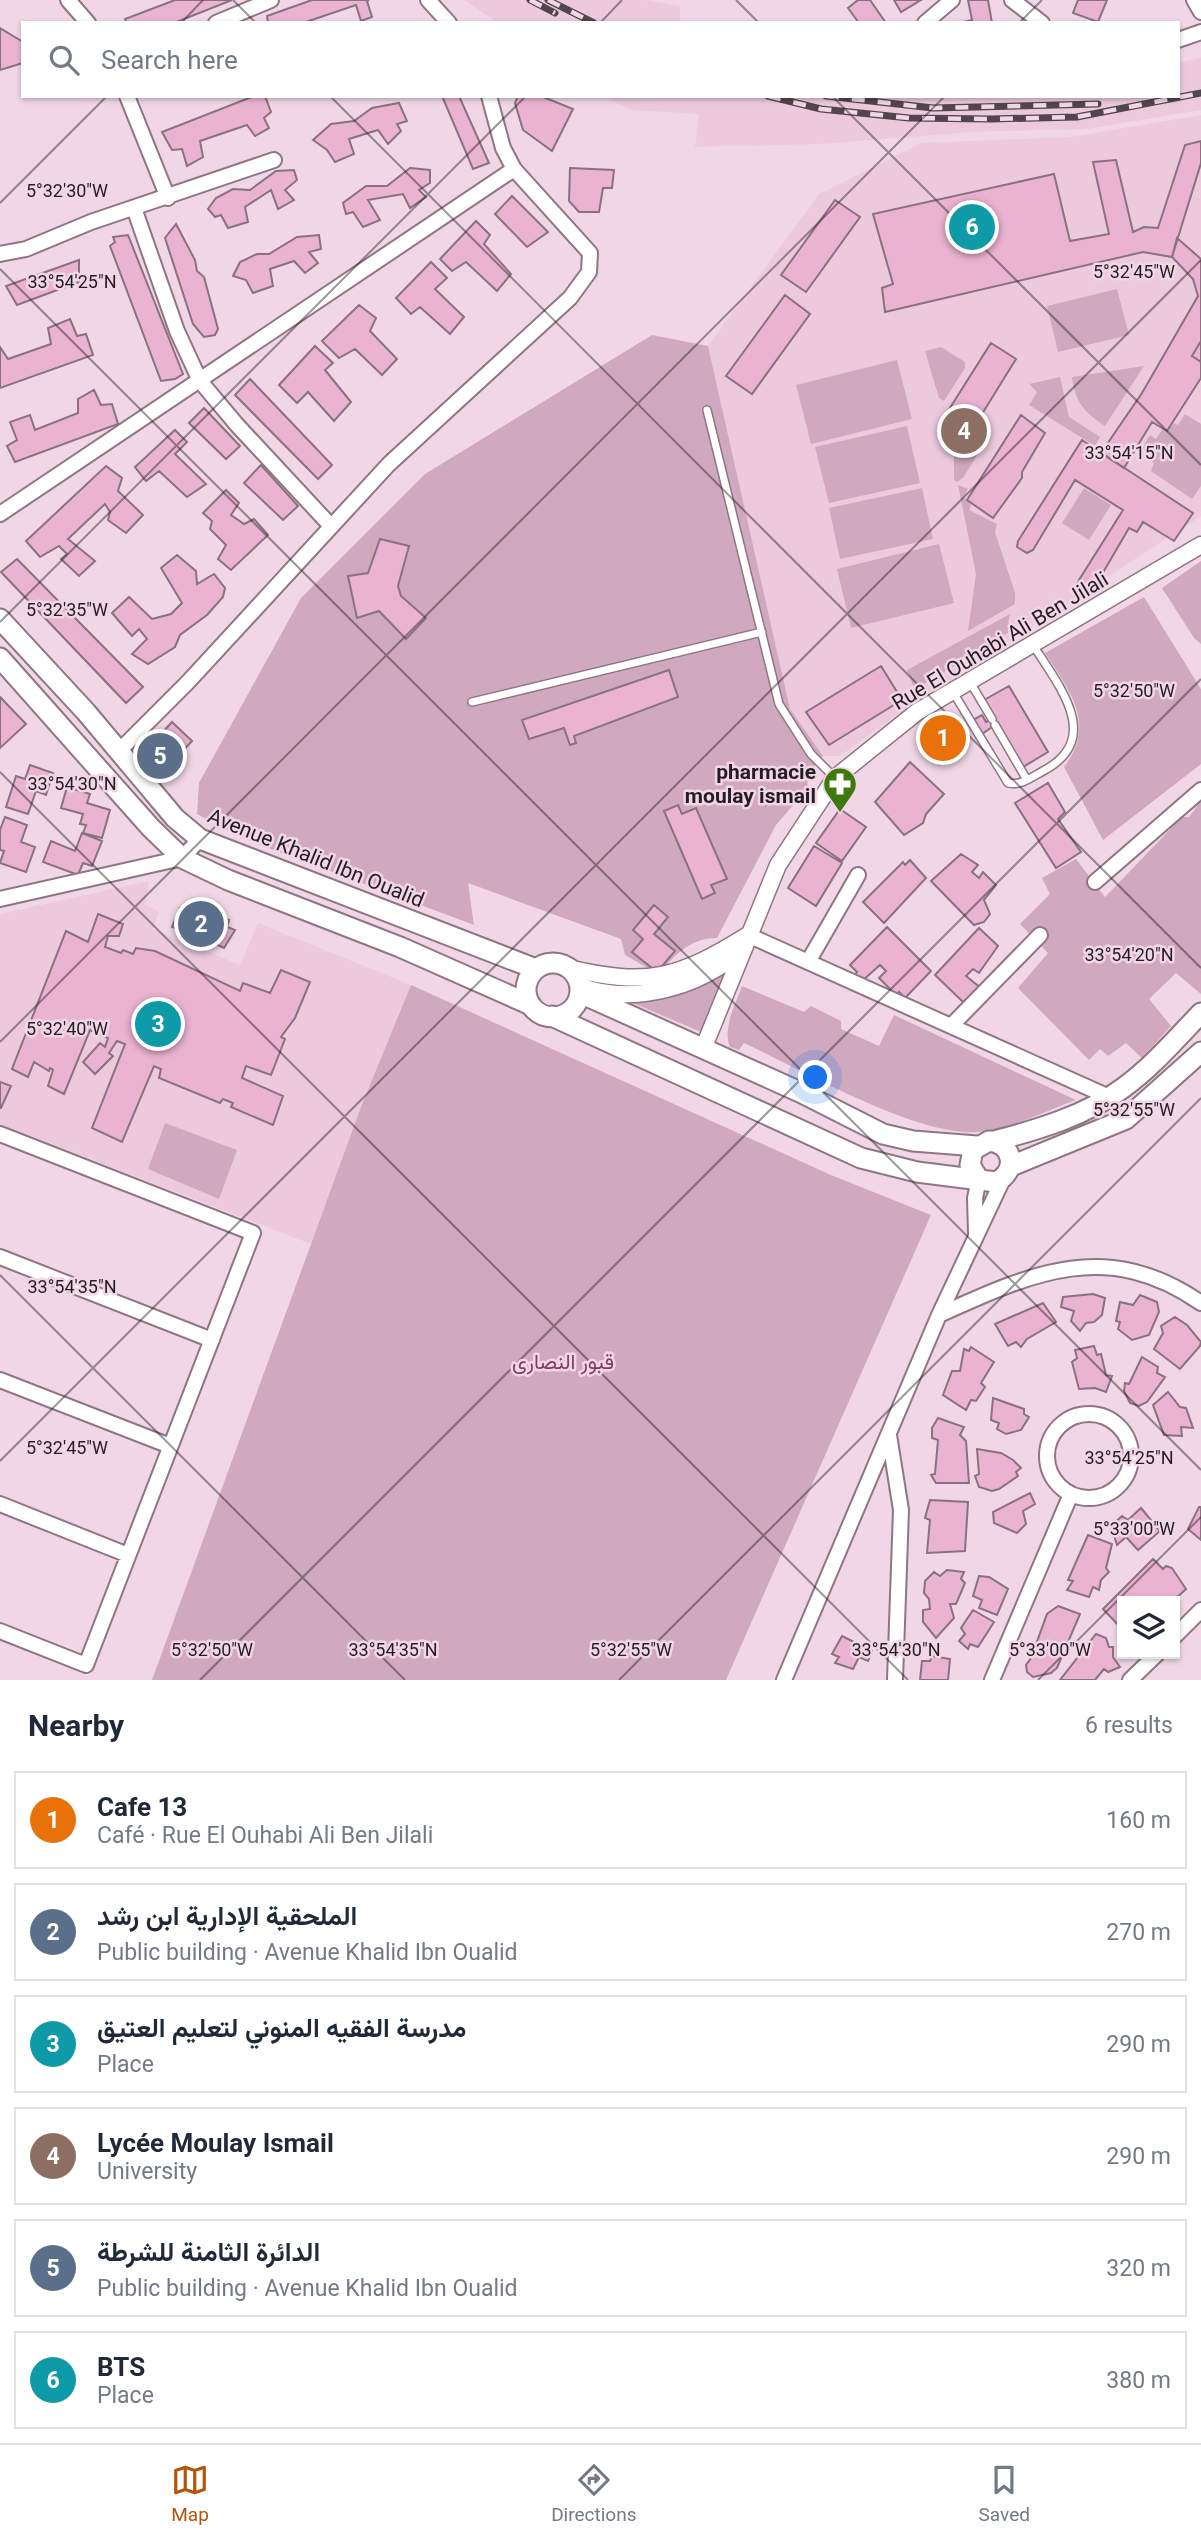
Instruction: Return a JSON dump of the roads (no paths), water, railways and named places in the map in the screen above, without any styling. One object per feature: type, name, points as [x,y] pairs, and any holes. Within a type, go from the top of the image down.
[{"type":"main road","name":"Avenue Khalid Ibn Oualid","points":[[0,619],[119,751],[175,818],[200,839],[536,969]]},
{"type":"main road","points":[[0,658],[151,828],[182,858],[228,880],[400,947],[531,1004],[543,1015],[551,1016],[861,1158],[916,1172],[979,1178],[991,1182],[1008,1171],[1126,1119],[1201,1052]]},
{"type":"main road","points":[[531,1004],[527,982],[536,969],[551,963],[568,968],[580,989],[883,1134],[913,1142],[985,1143],[1008,1150],[1008,1171]]},
{"type":"main road","points":[[551,1016],[567,1013],[580,989]]},
{"type":"main road","points":[[979,1178],[972,1170],[970,1160],[985,1143],[1055,1121],[1109,1097],[1139,1076],[1201,1013]]},
{"type":"street","points":[[68,0],[86,21]]},
{"type":"street","points":[[220,21],[251,4],[271,0]]},
{"type":"street","points":[[428,0],[447,21]]},
{"type":"street","points":[[927,21],[952,0]]},
{"type":"street","points":[[1012,0],[1039,21]]},
{"type":"street","points":[[1194,0],[1201,12]]},
{"type":"street","points":[[1180,39],[1201,32]]},
{"type":"street","points":[[128,98],[168,198]]},
{"type":"street","points":[[119,751],[188,682],[330,525],[439,417],[570,298],[589,272],[590,253],[514,169],[503,148],[490,98]]},
{"type":"street","points":[[0,254],[26,249],[134,208],[274,160]]},
{"type":"street","points":[[0,514],[514,169]]},
{"type":"street","points":[[134,208],[177,331],[200,381],[330,525]]},
{"type":"street","name":"Rue El Ouhabi Ali Ben Jilali","points":[[703,1049],[778,865],[835,778],[898,726],[1201,545]]},
{"type":"street","points":[[1095,882],[1201,790]]},
{"type":"street","points":[[0,899],[182,858],[200,839]]},
{"type":"street","points":[[808,962],[858,875]]},
{"type":"street","points":[[951,1026],[1040,935]]},
{"type":"street","points":[[580,989],[615,993],[675,988],[702,979],[745,942]]},
{"type":"street","points":[[568,968],[600,975],[658,977],[688,970],[745,942],[808,962],[1109,1097]]},
{"type":"street","points":[[0,1134],[253,1233],[86,1665],[0,1631]]},
{"type":"street","points":[[784,1680],[939,1315],[1008,1171]]},
{"type":"street","points":[[976,1234],[975,1198],[979,1178]]},
{"type":"street","points":[[0,1257],[212,1340]]},
{"type":"street","points":[[939,1315],[1026,1278],[1073,1267],[1109,1267],[1139,1274],[1164,1283],[1201,1303]]},
{"type":"street","points":[[0,1380],[170,1446]]},
{"type":"street","points":[[1090,1413],[1106,1417],[1120,1426],[1129,1440],[1132,1456],[1129,1470],[1117,1487],[1098,1497],[1071,1494],[1057,1484],[1049,1470],[1046,1454],[1050,1437],[1060,1424],[1074,1415],[1090,1413]]},
{"type":"street","points":[[889,1435],[901,1510],[895,1680]]},
{"type":"street","points":[[992,1680],[1071,1494]]},
{"type":"street","points":[[0,1504],[128,1555]]},
{"type":"street","points":[[1180,1631],[1201,1610]]},
{"type":"street","points":[[1130,1680],[1152,1659]]},
{"type":"lane","points":[[707,410],[779,704],[811,754],[835,778]]},
{"type":"lane","points":[[472,702],[762,632]]},
{"type":"lane","points":[[952,692],[1005,781],[1016,785],[1027,780],[1064,758],[1073,736],[1074,718],[1069,704],[1033,645]]},
{"type":"lane","points":[[970,681],[1027,780]]},
{"type":"railway","points":[[530,0],[555,13]]},
{"type":"railway","points":[[548,0],[590,21]]},
{"type":"railway","points":[[1180,97],[1201,93]]},
{"type":"railway","points":[[776,98],[821,109],[909,118],[991,119],[1077,117],[1175,98]]},
{"type":"railway","points":[[844,98],[933,108],[1098,104]]},
{"type":"place","name":"BTS","points":[[972,227]]},
{"type":"place","name":"Lycée Moulay Ismail","points":[[964,431]]},
{"type":"place","name":"Cafe 13","points":[[943,738]]},
{"type":"place","name":"الدائرة الثامنة للشرطة","points":[[160,756]]},
{"type":"place","name":"pharmacie moulay ismail","points":[[840,814]]},
{"type":"place","name":"الملحقية الإدارية ابن رشد","points":[[201,924]]},
{"type":"place","name":"مدرسة الفقيه المنوني لتعليم العتيق","points":[[158,1024]]},
{"type":"park label","name":"قبور النصارى","points":[[563,1362]]}]
